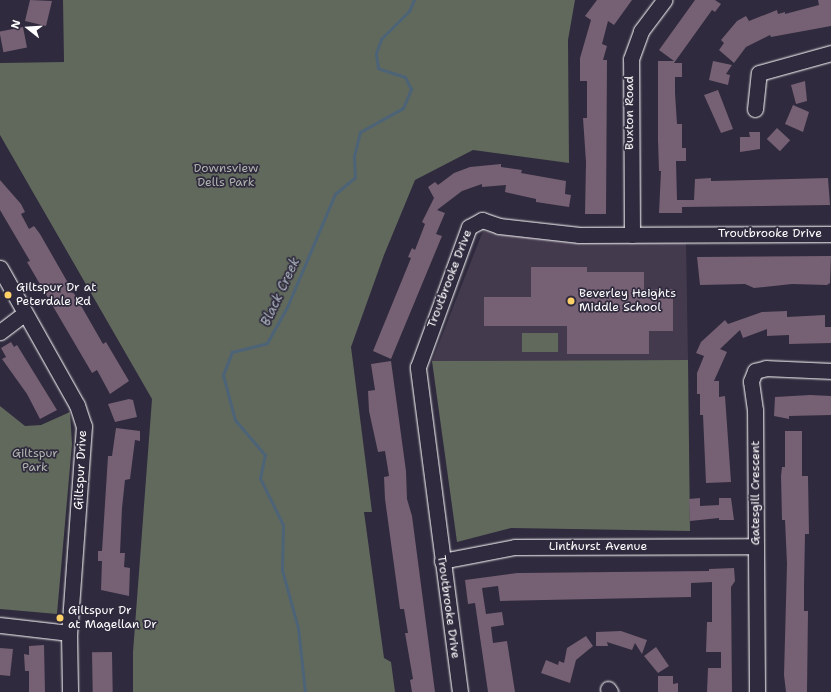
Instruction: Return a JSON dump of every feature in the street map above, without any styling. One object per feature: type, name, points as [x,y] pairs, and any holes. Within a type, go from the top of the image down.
[{"type":"street","name":"Buxton Road","points":[[632,235],[631,59],[641,31],[664,0]]},
{"type":"street","points":[[755,109],[759,73],[831,53]]},
{"type":"street","name":"Troutbrooke Drive","points":[[460,692],[418,367],[469,227],[482,220],[499,226],[579,235],[831,234]]},
{"type":"street","name":"Giltspur Drive","points":[[0,268],[77,405],[84,426],[69,633],[70,692]]},
{"type":"street","points":[[0,332],[25,313]]},
{"type":"street","name":"Gatesgill Crescent","points":[[757,692],[756,546],[752,376],[756,371],[766,368],[831,371]]},
{"type":"street","name":"Linthurst Avenue","points":[[442,561],[515,548],[756,546]]},
{"type":"street","points":[[0,625],[69,633]]},
{"type":"shaded area","name":"Beverley Heights Middle School","points":[[483,231],[567,242],[686,243],[688,360],[432,361]]},
{"type":"green space","name":"Downsview Dells Park","points":[[63,0],[575,0],[568,40],[569,163],[473,150],[415,180],[384,255],[351,347],[372,512],[364,512],[384,658],[391,662],[395,692],[133,692],[133,652],[152,399],[0,135],[0,63],[64,62]]},
{"type":"green space","points":[[522,333],[558,333],[558,352],[522,352]]},
{"type":"green space","points":[[688,360],[690,531],[511,528],[457,542],[432,361]]},
{"type":"green space","name":"Giltspur Park","points":[[0,406],[25,426],[41,425],[70,412],[72,444],[57,614],[0,609]]},
{"type":"building","points":[[30,0],[52,1],[46,26],[25,21]]},
{"type":"building","points":[[597,0],[632,0],[614,25],[608,21],[602,44],[607,46],[603,60],[607,60],[606,214],[585,214],[586,162],[583,118],[587,118],[587,81],[580,81],[580,58],[591,20],[585,16]]},
{"type":"building","points":[[695,0],[715,0],[721,4],[715,12],[712,10],[674,63],[682,63],[682,77],[675,77],[675,93],[677,124],[682,124],[682,148],[686,148],[686,161],[676,161],[677,200],[694,200],[695,179],[711,178],[711,181],[828,178],[830,205],[682,207],[682,213],[659,213],[661,171],[659,171],[658,140],[658,61],[674,61],[659,50]]},
{"type":"building","points":[[818,0],[831,0],[831,26],[771,37],[770,35],[746,47],[734,63],[719,50],[724,43],[721,40],[737,21],[746,16],[749,21],[777,10],[778,14],[785,12],[785,14],[819,5]]},
{"type":"building","points":[[23,27],[27,48],[3,52],[0,31]]},
{"type":"building","points":[[713,61],[732,65],[726,74],[730,75],[728,85],[709,80]]},
{"type":"building","points":[[805,81],[807,101],[796,104],[791,85]]},
{"type":"building","points":[[718,90],[733,129],[721,133],[704,95]]},
{"type":"building","points":[[793,105],[809,112],[803,132],[785,124]]},
{"type":"building","points":[[777,128],[790,140],[780,151],[767,139]]},
{"type":"building","points":[[749,132],[760,132],[760,149],[740,152],[740,137],[750,137]]},
{"type":"building","points":[[501,164],[501,167],[522,170],[521,173],[566,181],[565,194],[571,195],[569,207],[536,202],[536,199],[505,192],[506,185],[482,187],[482,184],[462,191],[437,210],[445,213],[436,234],[442,236],[391,359],[373,351],[411,258],[408,257],[412,248],[415,250],[425,224],[422,222],[434,198],[428,187],[435,182],[438,185],[454,173],[470,167]]},
{"type":"building","points":[[0,180],[21,204],[25,212],[21,214],[29,229],[34,226],[40,234],[103,344],[106,342],[129,381],[110,394],[97,370],[92,373],[27,262],[30,261],[0,210]]},
{"type":"building","points":[[831,256],[830,283],[827,285],[792,284],[754,288],[745,284],[700,285],[697,257]]},
{"type":"building","points":[[531,267],[587,267],[587,272],[644,272],[644,289],[673,289],[673,331],[649,331],[649,354],[567,354],[567,326],[484,326],[484,297],[531,297]]},
{"type":"building","points":[[787,311],[787,317],[825,315],[825,327],[831,327],[831,343],[789,344],[789,335],[767,336],[767,329],[743,338],[740,330],[720,349],[727,352],[714,381],[719,381],[719,397],[725,396],[731,482],[706,483],[703,415],[700,415],[700,394],[697,394],[697,373],[704,356],[696,353],[701,342],[725,320],[728,324],[762,312]]},
{"type":"building","points":[[11,342],[14,347],[17,345],[57,410],[40,419],[27,394],[2,359],[6,357],[1,348]]},
{"type":"building","points":[[391,361],[406,471],[407,499],[412,516],[435,692],[412,692],[410,680],[413,679],[405,633],[408,633],[404,609],[400,609],[385,499],[384,477],[389,476],[385,451],[378,452],[369,411],[368,391],[375,390],[371,364]]},
{"type":"building","points":[[810,395],[831,396],[831,415],[789,416],[789,419],[774,416],[775,397]]},
{"type":"building","points":[[129,399],[133,400],[137,417],[115,422],[108,404]]},
{"type":"building","points":[[116,428],[140,431],[140,441],[135,440],[130,479],[125,480],[122,508],[120,553],[125,553],[124,567],[130,568],[129,596],[101,590],[102,561],[98,561],[98,551],[102,551],[108,456],[112,456]]},
{"type":"building","points":[[785,431],[802,431],[802,476],[808,476],[809,534],[805,534],[804,587],[804,611],[808,611],[807,692],[786,692],[784,675],[787,564],[785,520],[782,520],[781,476],[782,467],[785,467]]},
{"type":"building","points":[[700,498],[700,506],[719,505],[719,498],[731,498],[734,520],[719,520],[719,518],[690,521],[689,499]]},
{"type":"building","points":[[734,568],[735,581],[731,587],[732,692],[707,692],[708,668],[721,668],[721,652],[706,652],[707,622],[712,622],[712,582],[691,583],[691,597],[500,601],[498,586],[482,588],[486,614],[502,612],[504,625],[491,627],[493,643],[507,641],[515,692],[488,692],[475,603],[468,604],[465,580],[517,573],[709,571],[709,569]]},
{"type":"building","points":[[621,631],[647,640],[642,654],[635,643],[632,650],[607,642],[608,646],[596,646],[596,632]]},
{"type":"building","points":[[586,636],[593,646],[576,660],[570,683],[541,673],[546,660],[558,665],[559,661],[564,663],[567,648]]},
{"type":"building","points":[[44,645],[45,692],[29,692],[29,671],[25,671],[24,654],[29,655],[29,646]]},
{"type":"building","points":[[656,647],[669,666],[658,673],[644,656]]},
{"type":"building","points":[[0,648],[13,649],[10,676],[0,675]]},
{"type":"building","points":[[92,652],[112,652],[113,692],[93,692]]},
{"type":"building","points":[[658,676],[673,676],[673,684],[678,683],[678,692],[658,692]]},
{"type":"waterway","name":"Black Creek","points":[[305,692],[298,628],[282,570],[283,525],[260,478],[265,455],[235,420],[223,375],[232,352],[267,343],[287,307],[335,194],[355,177],[354,156],[360,132],[403,108],[411,89],[405,77],[378,68],[376,53],[381,39],[409,11],[414,0]]},
{"type":"place","name":"Giltspur Dr at Peterdale Rd","points":[[8,295]]},
{"type":"place","name":"Beverley Heights Middle School","points":[[571,301]]},
{"type":"place","name":"Giltspur Dr at Magellan Dr","points":[[60,618]]}]
